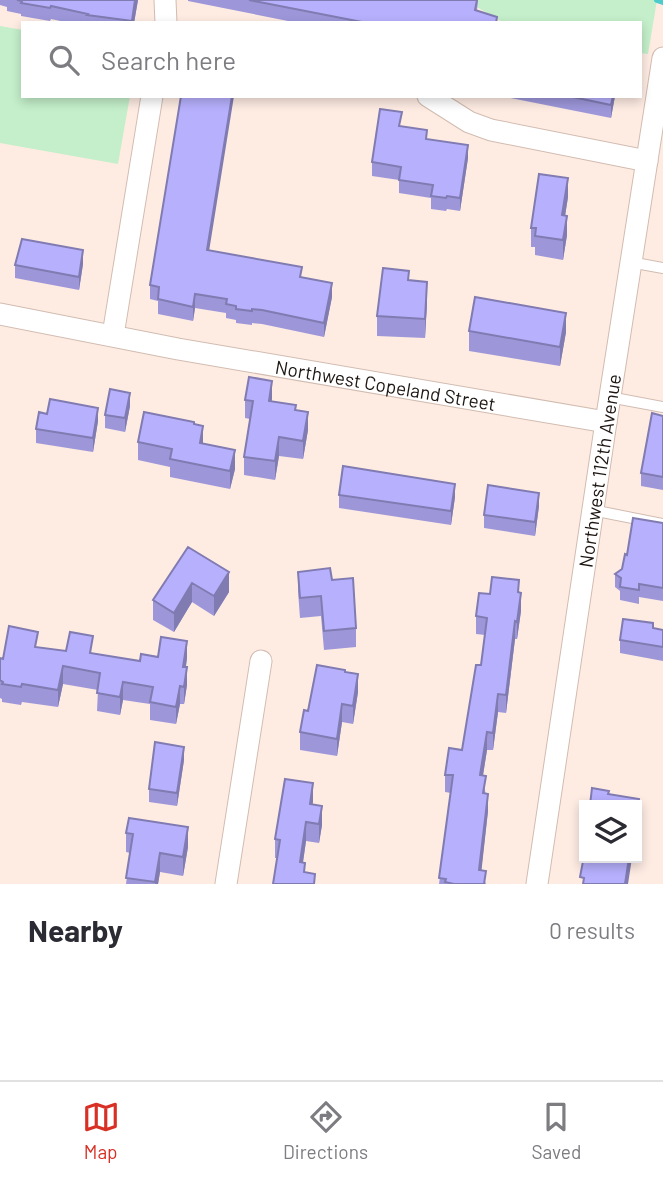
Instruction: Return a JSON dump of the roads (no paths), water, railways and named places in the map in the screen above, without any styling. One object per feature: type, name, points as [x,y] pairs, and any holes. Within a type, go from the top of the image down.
[{"type":"street","points":[[165,0],[166,21]]},
{"type":"street","name":"Northwest 112th Avenue","points":[[537,884],[609,397],[663,58]]},
{"type":"street","points":[[113,335],[152,98]]},
{"type":"street","points":[[431,98],[469,122],[491,130],[647,161]]},
{"type":"street","name":"Northwest Copeland Street","points":[[0,314],[192,352],[606,422]]},
{"type":"street","points":[[226,884],[261,661]]},
{"type":"lane","points":[[630,262],[663,268]]},
{"type":"lane","points":[[609,397],[663,407]]},
{"type":"lane","points":[[592,510],[663,524]]},
{"type":"waterway","points":[[657,0],[663,2]]}]
